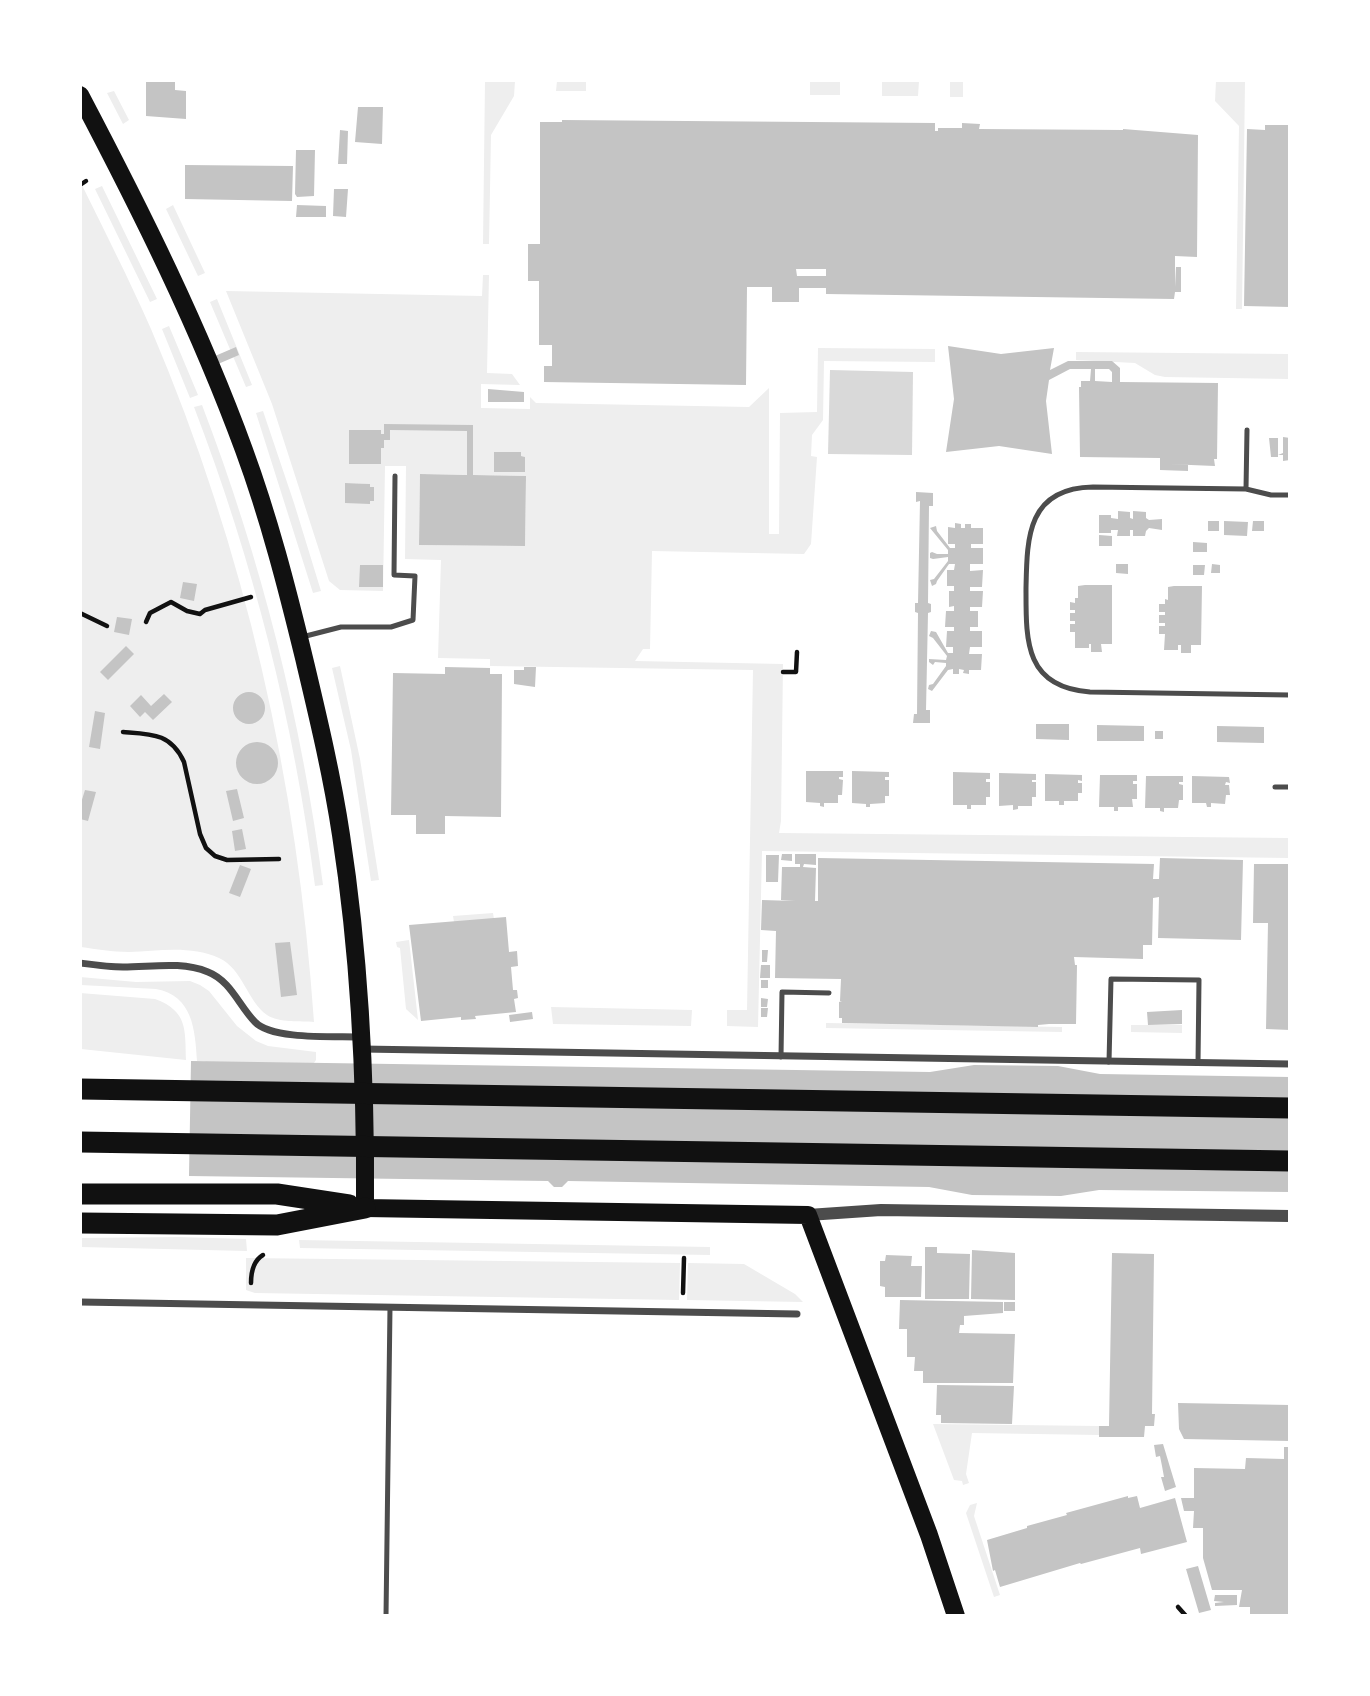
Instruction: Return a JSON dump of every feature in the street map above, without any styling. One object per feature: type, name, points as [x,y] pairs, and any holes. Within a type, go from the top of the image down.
[{"type":"highway","points":[[80,1078],[157,1090]]},
{"type":"highway","points":[[80,1089],[1290,1108]]},
{"type":"highway","points":[[80,1142],[1290,1161]]},
{"type":"highway","points":[[80,1194],[277,1194],[365,1208]]},
{"type":"highway","points":[[80,1223],[276,1225],[365,1208]]},
{"type":"main road","points":[[80,95],[164,258],[224,398],[262,502],[299,638],[328,758],[351,905],[366,1128],[365,1208],[808,1215],[929,1535],[956,1615]]},
{"type":"street","points":[[80,964],[193,967],[216,975],[257,1024],[266,1030],[361,1043],[781,1057],[1290,1064]]},
{"type":"street","points":[[808,1215],[881,1210],[1290,1216]]},
{"type":"street","points":[[80,1302],[797,1314]]},
{"type":"lane","points":[[1246,489],[1247,430]]},
{"type":"lane","points":[[299,638],[341,627],[391,627],[413,620],[415,576],[394,575],[395,476]]},
{"type":"lane","points":[[1290,495],[1271,495],[1246,489],[1082,487],[1053,498],[1033,521],[1028,540],[1026,625],[1031,656],[1043,673],[1060,685],[1080,692],[1290,695]]},
{"type":"lane","points":[[1275,787],[1290,787]]},
{"type":"lane","points":[[1110,1062],[1111,979],[1199,980],[1198,1063]]},
{"type":"lane","points":[[781,1057],[782,992],[829,993]]},
{"type":"lane","points":[[386,1615],[390,1307]]},
{"type":"path","points":[[146,622],[150,613],[170,602],[200,614],[205,610],[251,597]]},
{"type":"path","points":[[80,613],[107,626]]},
{"type":"path","points":[[783,672],[796,672],[797,652]]},
{"type":"path","points":[[123,732],[160,737],[179,751],[184,762],[200,834],[206,848],[215,856],[227,860],[279,859]]},
{"type":"path","points":[[250,1305],[251,1271],[258,1258],[267,1252]]},
{"type":"path","points":[[682,1312],[684,1258]]},
{"type":"path","points":[[1178,1607],[1186,1615]]},
{"type":"shaded area","points":[[485,81],[515,81],[514,96],[491,135],[489,244],[483,244]]},
{"type":"shaded area","points":[[557,81],[586,81],[586,91],[556,91]]},
{"type":"shaded area","points":[[810,81],[840,81],[840,95],[810,95]]},
{"type":"shaded area","points":[[882,81],[919,81],[918,96],[882,96]]},
{"type":"shaded area","points":[[950,81],[963,81],[963,97],[950,97]]},
{"type":"shaded area","points":[[1216,81],[1245,81],[1242,309],[1236,309],[1239,126],[1215,101]]},
{"type":"shaded area","points":[[114,91],[129,120],[123,124],[107,93]]},
{"type":"shaded area","points":[[80,181],[151,329],[214,497],[240,582],[262,669],[295,844],[314,1022],[284,1020],[267,1015],[254,1002],[234,970],[219,958],[208,954],[186,950],[123,952],[81,947]]},
{"type":"shaded area","points":[[102,186],[157,299],[150,302],[95,189]]},
{"type":"shaded area","points":[[173,205],[205,273],[198,276],[166,209]]},
{"type":"shaded area","points":[[483,275],[489,275],[487,373],[512,374],[520,385],[481,384],[481,408],[530,409],[530,397],[536,403],[749,407],[769,388],[769,534],[779,534],[780,413],[817,412],[818,348],[935,349],[935,362],[824,361],[823,420],[812,435],[811,456],[817,457],[811,544],[804,554],[652,551],[650,649],[643,649],[635,661],[783,664],[779,833],[1289,838],[1289,858],[762,851],[758,1027],[727,1026],[727,1010],[747,1010],[753,670],[490,666],[490,659],[438,658],[441,560],[405,559],[406,466],[385,466],[383,591],[340,590],[329,581],[272,404],[226,291],[482,296]],"holes":[[[494,452],[525,457],[525,472],[494,471]],[[420,474],[526,476],[525,546],[419,545]],[[345,483],[370,484],[370,487],[374,487],[370,501]],[[360,565],[383,565],[383,587],[360,587]]]},
{"type":"shaded area","points":[[217,299],[252,385],[246,387],[210,302]]},
{"type":"shaded area","points":[[169,326],[198,395],[190,398],[162,329]]},
{"type":"shaded area","points":[[1076,352],[1289,354],[1289,379],[1165,377],[1155,375],[1135,363],[1076,360]]},
{"type":"shaded area","points":[[830,370],[913,372],[912,455],[828,454]]},
{"type":"shaded area","points":[[202,405],[243,522],[277,641],[304,762],[323,885],[315,886],[296,764],[253,583],[194,407]]},
{"type":"shaded area","points":[[263,411],[321,591],[313,593],[256,413]]},
{"type":"shaded area","points":[[340,666],[360,759],[379,880],[371,881],[351,750],[332,668]]},
{"type":"shaded area","points":[[493,913],[494,919],[454,922],[453,916]]},
{"type":"shaded area","points":[[409,940],[418,1020],[406,1009],[400,948],[396,942]]},
{"type":"shaded area","points":[[80,977],[136,982],[190,981],[209,991],[237,1026],[256,1041],[268,1046],[316,1052],[316,1060],[254,1152],[205,1061],[197,1061],[190,1016],[178,999],[156,989],[81,985]]},
{"type":"shaded area","points":[[80,993],[155,999],[174,1009],[184,1031],[186,1060],[81,1049]]},
{"type":"shaded area","points":[[551,1007],[692,1010],[691,1026],[553,1024]]},
{"type":"shaded area","points":[[826,1023],[1062,1027],[1062,1032],[826,1028]]},
{"type":"shaded area","points":[[1131,1025],[1182,1025],[1182,1033],[1131,1032]]},
{"type":"shaded area","points":[[81,1238],[246,1239],[247,1251],[81,1247]]},
{"type":"shaded area","points":[[299,1240],[710,1247],[710,1255],[300,1248]]},
{"type":"shaded area","points":[[246,1258],[680,1263],[679,1300],[255,1293],[246,1290]]},
{"type":"shaded area","points":[[688,1263],[744,1264],[795,1294],[803,1302],[687,1300]]},
{"type":"shaded area","points":[[933,1424],[1099,1426],[1099,1435],[972,1433],[966,1474],[969,1483],[963,1485],[962,1481],[954,1480]]},
{"type":"shaded area","points":[[977,1503],[974,1516],[1000,1595],[994,1597],[966,1513],[970,1505]]},
{"type":"building","points":[[146,80],[175,80],[175,90],[186,91],[186,119],[146,116]]},
{"type":"building","points":[[358,107],[383,107],[382,144],[355,142]]},
{"type":"building","points":[[540,122],[935,123],[935,131],[938,131],[938,128],[962,128],[962,123],[980,124],[979,129],[1123,129],[1198,135],[1197,257],[1175,256],[1175,287],[1176,267],[1181,267],[1181,292],[1175,292],[1174,299],[826,294],[826,288],[799,288],[799,302],[772,302],[772,287],[747,287],[746,385],[544,382],[544,366],[552,366],[552,345],[539,345],[539,281],[528,281],[528,244],[540,244]],"holes":[[[796,269],[826,269],[826,276],[797,276]]]},
{"type":"building","points":[[1265,125],[1290,125],[1290,307],[1244,306],[1247,129],[1265,130]]},
{"type":"building","points":[[340,130],[348,131],[347,164],[338,164]]},
{"type":"building","points":[[296,150],[315,150],[314,196],[297,197],[295,194]]},
{"type":"building","points":[[185,165],[293,166],[292,201],[185,199]]},
{"type":"building","points":[[334,189],[348,189],[346,217],[333,216]]},
{"type":"building","points":[[297,205],[326,206],[326,217],[296,217]]},
{"type":"building","points":[[948,346],[1001,354],[1054,348],[1050,370],[1068,361],[1112,361],[1120,368],[1120,382],[1218,383],[1217,459],[1214,459],[1215,466],[1167,464],[1188,465],[1188,471],[1160,470],[1160,458],[1080,457],[1079,387],[1081,381],[1090,381],[1091,369],[1070,369],[1049,380],[1046,401],[1052,454],[999,446],[946,452],[954,399]],"holes":[[[1095,369],[1109,369],[1112,372],[1112,382],[1095,381]]]},
{"type":"building","points":[[236,347],[239,355],[218,364],[215,356]]},
{"type":"building","points":[[488,389],[524,392],[524,402],[488,402]]},
{"type":"building","points":[[384,424],[473,425],[473,475],[526,476],[525,546],[419,545],[420,474],[467,475],[467,431],[390,430],[390,440],[384,440],[384,448],[381,448],[381,464],[349,464],[349,430],[381,430],[381,434],[384,434]]},
{"type":"building","points":[[1283,437],[1290,438],[1290,460],[1283,461],[1283,455],[1278,455],[1283,453]]},
{"type":"building","points":[[1269,438],[1278,438],[1278,457],[1271,457]]},
{"type":"building","points":[[494,452],[521,452],[521,456],[525,457],[525,472],[494,472]]},
{"type":"building","points":[[345,483],[370,484],[370,487],[374,487],[374,501],[370,501],[370,504],[345,503]]},
{"type":"building","points":[[916,492],[933,493],[933,506],[929,506],[928,603],[931,604],[931,612],[928,613],[926,710],[930,710],[930,723],[913,723],[914,714],[917,714],[918,613],[915,612],[915,603],[918,603],[920,501],[916,502]]},
{"type":"building","points":[[1118,511],[1130,512],[1130,518],[1133,519],[1133,511],[1146,512],[1146,518],[1149,520],[1162,519],[1162,530],[1149,528],[1145,536],[1133,536],[1133,530],[1130,530],[1130,536],[1117,536],[1118,530],[1099,533],[1099,515],[1111,515],[1111,518],[1118,519]]},
{"type":"building","points":[[1208,521],[1219,521],[1219,531],[1208,531]]},
{"type":"building","points":[[1224,521],[1248,522],[1247,536],[1224,535]]},
{"type":"building","points":[[1253,521],[1264,521],[1264,531],[1252,531]]},
{"type":"building","points":[[955,523],[961,524],[961,528],[965,528],[965,524],[971,524],[971,528],[983,528],[983,544],[971,544],[971,548],[983,548],[983,564],[970,564],[970,571],[983,570],[982,587],[970,587],[970,591],[983,591],[982,607],[970,607],[970,611],[978,611],[978,627],[970,627],[970,631],[982,631],[982,647],[970,647],[969,654],[982,654],[981,670],[969,670],[969,674],[959,669],[959,674],[953,674],[953,669],[948,670],[932,691],[928,689],[929,685],[933,684],[946,663],[935,662],[933,665],[929,659],[946,660],[947,656],[929,636],[931,631],[936,632],[948,653],[953,653],[953,647],[946,647],[947,631],[954,631],[954,627],[945,627],[946,611],[954,611],[954,606],[949,607],[949,591],[954,591],[954,586],[947,586],[947,570],[954,570],[955,564],[949,564],[932,586],[930,580],[934,579],[948,561],[948,557],[933,559],[930,558],[930,553],[948,554],[948,550],[930,528],[936,526],[950,548],[955,548],[955,544],[948,544],[948,527],[955,528]]},
{"type":"building","points":[[1099,535],[1112,536],[1112,546],[1099,546]]},
{"type":"building","points":[[1193,542],[1207,543],[1207,552],[1193,552]]},
{"type":"building","points":[[1116,564],[1128,564],[1128,574],[1116,573]]},
{"type":"building","points":[[1212,564],[1220,565],[1220,573],[1211,573]]},
{"type":"building","points":[[360,565],[383,565],[383,587],[359,587]]},
{"type":"building","points":[[1193,565],[1205,565],[1204,575],[1193,575]]},
{"type":"building","points":[[183,582],[197,584],[194,601],[180,598]]},
{"type":"building","points":[[1112,585],[1112,644],[1101,644],[1102,652],[1091,652],[1091,644],[1089,648],[1075,648],[1075,632],[1070,632],[1070,624],[1075,624],[1075,621],[1070,621],[1070,613],[1075,613],[1075,610],[1070,610],[1070,602],[1075,603],[1075,598],[1078,598],[1078,586]]},
{"type":"building","points":[[1202,586],[1201,645],[1191,645],[1191,653],[1181,653],[1181,645],[1178,645],[1178,650],[1164,650],[1165,634],[1159,634],[1159,626],[1165,626],[1165,623],[1159,623],[1159,615],[1165,615],[1165,612],[1159,612],[1159,604],[1165,604],[1165,599],[1168,600],[1168,587]]},
{"type":"building","points":[[117,617],[132,619],[129,635],[114,632]]},
{"type":"building","points":[[126,646],[134,654],[108,680],[100,672]]},
{"type":"building","points":[[445,667],[490,668],[490,674],[502,674],[501,817],[445,816],[445,834],[416,834],[416,815],[391,815],[393,673],[445,674]]},
{"type":"building","points":[[524,667],[536,667],[535,687],[514,684],[514,670],[524,670]]},
{"type":"building","points":[[249,692],[261,696],[265,708],[261,720],[249,724],[237,720],[233,708],[237,696]]},
{"type":"building","points":[[164,694],[172,702],[153,720],[145,712],[140,717],[130,706],[141,695],[151,706]]},
{"type":"building","points":[[95,711],[105,713],[100,749],[89,747]]},
{"type":"building","points":[[1036,724],[1069,724],[1069,740],[1036,739]]},
{"type":"building","points":[[1097,725],[1144,726],[1144,741],[1097,741]]},
{"type":"building","points":[[1217,726],[1264,727],[1264,743],[1217,742]]},
{"type":"building","points":[[1155,731],[1163,731],[1163,739],[1155,739]]},
{"type":"building","points":[[257,742],[272,748],[278,763],[272,778],[257,784],[242,778],[236,763],[242,748]]},
{"type":"building","points":[[806,771],[843,771],[843,777],[839,777],[843,780],[842,795],[838,795],[838,803],[824,803],[824,807],[820,806],[820,803],[806,802]]},
{"type":"building","points":[[852,771],[889,772],[889,777],[885,777],[885,780],[889,780],[889,796],[885,796],[885,803],[870,804],[870,807],[866,807],[866,804],[852,803]]},
{"type":"building","points":[[953,772],[990,773],[990,779],[986,779],[986,782],[990,782],[990,797],[986,797],[986,805],[971,805],[971,809],[967,809],[967,805],[953,805]]},
{"type":"building","points":[[999,773],[1036,774],[1036,780],[1032,780],[1036,782],[1036,797],[1032,797],[1032,806],[1018,806],[1018,809],[1013,810],[1013,805],[999,806]]},
{"type":"building","points":[[1045,774],[1082,775],[1082,781],[1078,780],[1078,783],[1082,783],[1082,793],[1078,793],[1078,801],[1064,801],[1064,805],[1059,805],[1059,801],[1045,801]]},
{"type":"building","points":[[1100,775],[1137,775],[1137,781],[1133,781],[1133,784],[1137,784],[1137,799],[1132,799],[1133,807],[1118,807],[1118,811],[1114,811],[1114,807],[1099,807]]},
{"type":"building","points":[[1146,776],[1183,776],[1183,782],[1179,784],[1183,785],[1183,800],[1179,800],[1178,808],[1164,808],[1164,812],[1160,811],[1160,808],[1145,808]]},
{"type":"building","points":[[1192,776],[1229,777],[1230,783],[1226,782],[1225,785],[1229,785],[1230,795],[1226,795],[1225,804],[1211,803],[1211,807],[1207,807],[1206,803],[1192,803]]},
{"type":"building","points":[[237,789],[244,818],[233,821],[226,791]]},
{"type":"building","points":[[85,790],[96,792],[88,821],[80,819],[80,806]]},
{"type":"building","points":[[242,829],[246,849],[235,851],[232,831]]},
{"type":"building","points":[[782,854],[792,854],[792,861],[781,860]]},
{"type":"building","points":[[795,854],[816,854],[816,865],[804,864],[803,867],[816,868],[815,901],[818,901],[818,858],[1154,864],[1153,879],[1159,879],[1160,858],[1243,860],[1241,940],[1158,938],[1159,897],[1153,898],[1152,945],[1143,945],[1143,959],[1074,957],[1077,965],[1076,1024],[1049,1024],[1038,1027],[842,1023],[842,1018],[839,1018],[839,1002],[842,1001],[841,979],[775,978],[776,931],[761,930],[762,900],[795,901],[781,900],[782,867],[800,867],[800,864],[795,864]]},
{"type":"building","points":[[766,855],[779,855],[778,882],[766,882]]},
{"type":"building","points":[[1254,864],[1290,864],[1290,1030],[1266,1029],[1268,923],[1253,923]]},
{"type":"building","points":[[240,865],[251,869],[240,897],[229,893]]},
{"type":"building","points":[[506,917],[509,952],[517,951],[518,966],[511,967],[513,990],[517,990],[518,998],[514,999],[516,1012],[475,1016],[476,1019],[461,1020],[461,1017],[421,1021],[409,925]]},
{"type":"building","points":[[290,942],[297,995],[281,997],[275,943]]},
{"type":"building","points":[[762,950],[768,950],[767,962],[762,962]]},
{"type":"building","points":[[761,965],[770,965],[770,978],[760,978]]},
{"type":"building","points":[[761,980],[768,980],[768,988],[761,988]]},
{"type":"building","points":[[761,998],[768,999],[767,1007],[761,1007]]},
{"type":"building","points":[[761,1008],[768,1008],[767,1017],[761,1017]]},
{"type":"building","points":[[1182,1010],[1182,1024],[1148,1025],[1147,1012]]},
{"type":"building","points":[[532,1012],[533,1019],[510,1022],[509,1015]]},
{"type":"building","points":[[191,1061],[930,1072],[974,1065],[1058,1066],[1100,1074],[1290,1077],[1290,1192],[1099,1190],[1061,1196],[972,1195],[929,1187],[568,1181],[562,1187],[554,1187],[548,1181],[189,1176]]},
{"type":"building","points":[[925,1247],[937,1247],[937,1253],[970,1254],[969,1299],[925,1299]]},
{"type":"building","points":[[972,1250],[1015,1253],[1015,1300],[971,1299]]},
{"type":"building","points":[[1112,1253],[1154,1254],[1152,1414],[1155,1414],[1154,1426],[1145,1426],[1144,1437],[1099,1437],[1099,1426],[1109,1426]]},
{"type":"building","points":[[886,1255],[912,1256],[911,1266],[922,1266],[921,1297],[885,1297],[885,1287],[880,1286],[880,1261],[885,1261]]},
{"type":"building","points":[[900,1300],[1003,1302],[1003,1313],[964,1316],[964,1325],[960,1325],[959,1333],[1015,1334],[1013,1383],[923,1383],[923,1371],[914,1371],[915,1357],[907,1357],[907,1329],[899,1329]]},
{"type":"building","points":[[1004,1302],[1015,1302],[1015,1311],[1004,1311]]},
{"type":"building","points":[[937,1385],[1014,1386],[1012,1424],[941,1423],[941,1415],[936,1415]]},
{"type":"building","points":[[1178,1403],[1290,1405],[1290,1441],[1184,1439],[1179,1429]]},
{"type":"building","points":[[1163,1444],[1176,1487],[1165,1491],[1160,1456],[1156,1457],[1154,1445]]},
{"type":"building","points":[[1284,1447],[1290,1447],[1290,1616],[1250,1616],[1250,1607],[1239,1607],[1242,1590],[1212,1590],[1203,1558],[1203,1528],[1193,1528],[1194,1511],[1184,1511],[1181,1498],[1194,1498],[1194,1468],[1245,1469],[1246,1458],[1284,1459]]},
{"type":"building","points":[[1137,1496],[1140,1508],[1175,1498],[1187,1542],[1141,1554],[1140,1548],[1000,1587],[995,1570],[993,1571],[987,1540],[1067,1515],[1066,1513]]},
{"type":"building","points":[[1198,1566],[1211,1610],[1199,1613],[1186,1569]]},
{"type":"building","points":[[1215,1595],[1237,1595],[1237,1605],[1215,1606],[1215,1603],[1224,1602],[1214,1601]]}]
